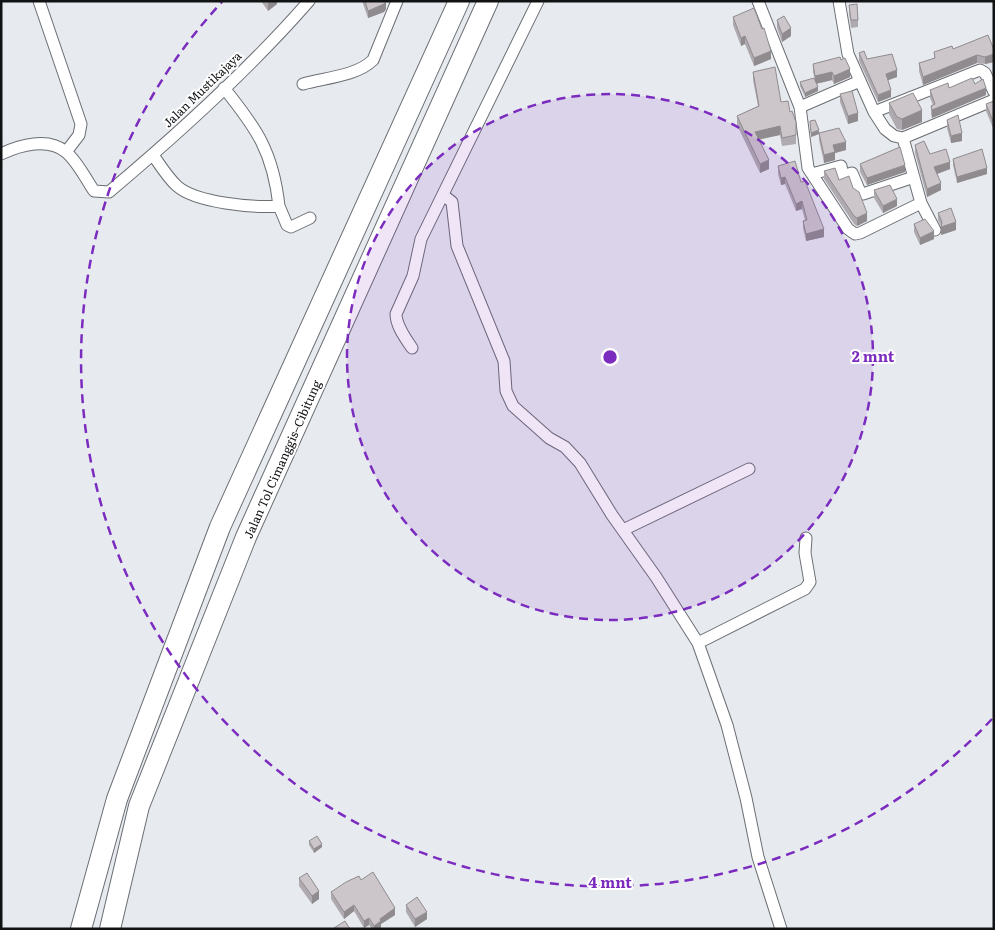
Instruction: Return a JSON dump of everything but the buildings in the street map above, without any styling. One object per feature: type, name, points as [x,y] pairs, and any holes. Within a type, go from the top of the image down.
[{"type":"highway","points":[[81,929],[117,799],[220,527],[460,1]]},
{"type":"highway","name":"Jalan Tol Cimanggis–Cibitung","points":[[110,929],[139,806],[246,537],[488,1]]},
{"type":"street","points":[[1,154],[21,145],[55,146],[66,152],[79,135],[82,124],[39,1]]},
{"type":"street","name":"Jalan Mustikajaya","points":[[66,152],[94,191],[109,192],[153,155],[224,88],[309,1]]},
{"type":"street","points":[[302,84],[357,70],[370,63],[373,60],[397,1]]},
{"type":"street","points":[[412,348],[403,335],[396,319],[396,314],[412,276],[422,239],[538,1]]},
{"type":"street","points":[[839,1],[848,54],[874,112],[885,129],[894,136],[903,138],[994,100]]},
{"type":"street","points":[[762,2],[800,107],[805,158],[812,174],[848,229],[855,234],[921,203]]},
{"type":"street","points":[[874,112],[980,70],[985,73],[994,92]]},
{"type":"street","points":[[800,107],[860,81]]},
{"type":"street","points":[[224,88],[254,124],[269,153],[276,180],[279,206],[287,225],[291,227],[310,218]]},
{"type":"street","points":[[903,138],[921,203],[935,230]]},
{"type":"street","points":[[153,155],[176,186],[207,200],[259,208],[279,206]]},
{"type":"street","points":[[812,174],[841,166],[843,176],[852,173],[860,192],[863,194],[914,177]]},
{"type":"street","points":[[443,195],[452,202],[457,246],[504,361],[506,391],[513,406],[526,420],[572,455],[698,643],[727,725],[746,798],[758,857],[780,929]]},
{"type":"street","points":[[623,530],[749,469]]},
{"type":"street","points":[[698,643],[806,589],[810,582],[806,538]]}]
